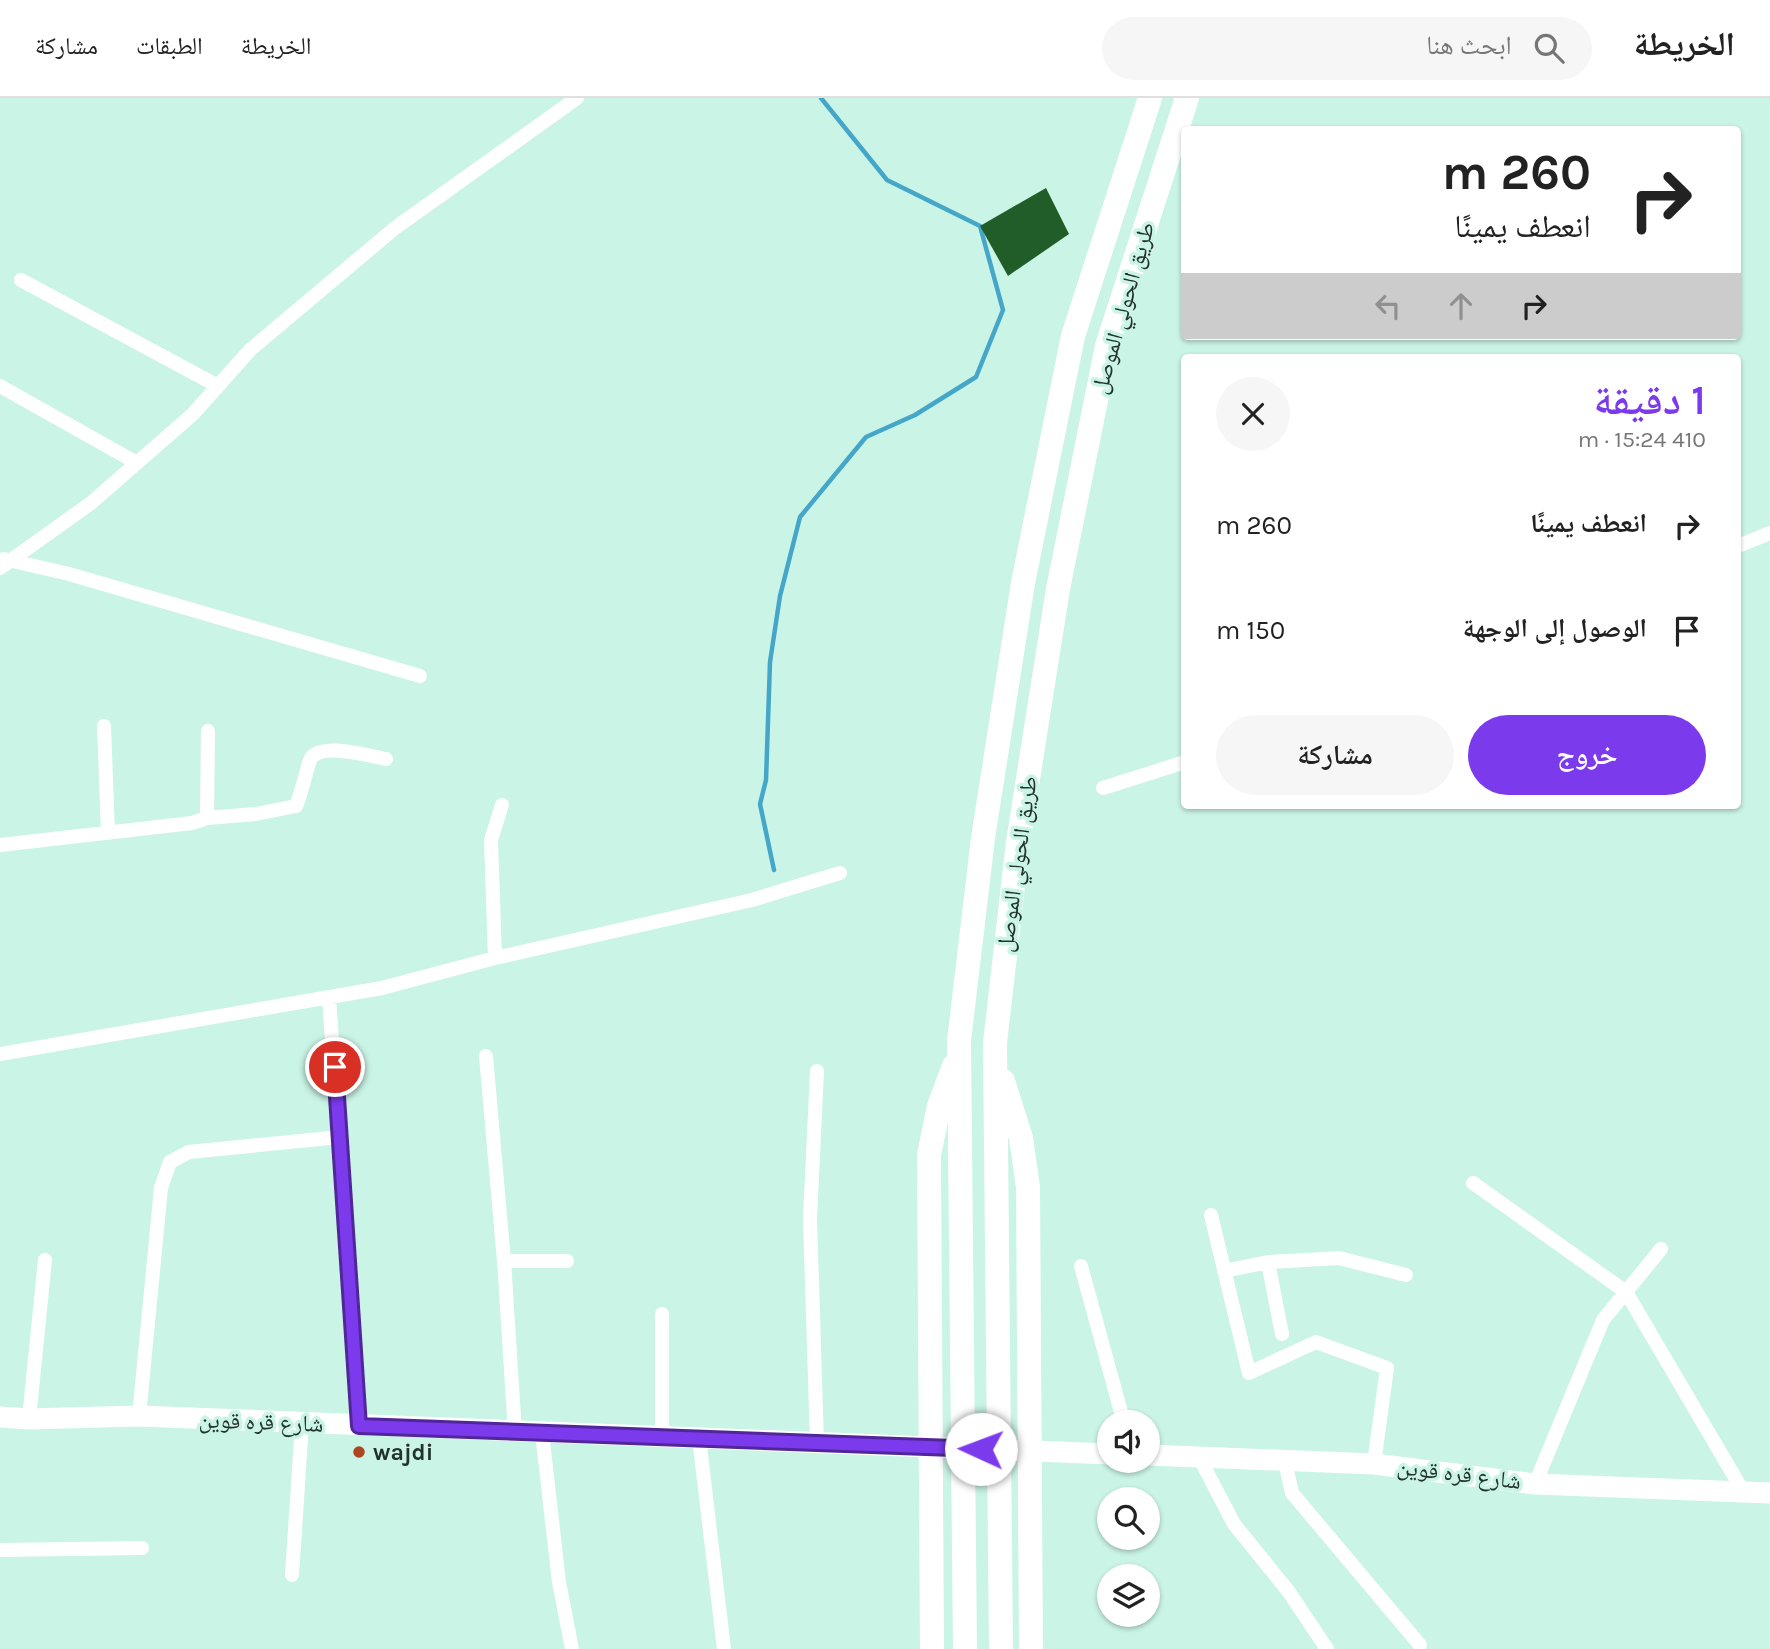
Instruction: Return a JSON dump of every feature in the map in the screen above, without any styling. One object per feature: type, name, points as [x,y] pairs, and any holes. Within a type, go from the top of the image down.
[{"type":"highway","name":"طريق الحولي الموصل","points":[[965,1649],[959,1041],[983,838],[1021,597],[1073,335],[1150,98]]},
{"type":"highway","name":"طريق الحولي الموصل","points":[[1001,1649],[995,1042],[1018,842],[1058,589],[1107,346],[1187,98]]},
{"type":"highway","points":[[932,1649],[929,1155],[936,1116],[959,1041]]},
{"type":"highway","points":[[995,1042],[999,1067],[1021,1138],[1028,1187],[1031,1649]]},
{"type":"main road","name":"شارع قره قوين","points":[[0,1417],[29,1419],[139,1416],[1097,1454]]},
{"type":"main road","name":"شارع قره قوين","points":[[1160,1455],[1374,1464],[1535,1484],[1770,1493]]},
{"type":"street","points":[[3,562],[91,503],[192,414],[250,350],[396,228],[577,98]]},
{"type":"street","points":[[20,280],[216,385]]},
{"type":"street","points":[[0,386],[137,463]]},
{"type":"street","points":[[1741,545],[1770,533]]},
{"type":"street","points":[[3,562],[69,574],[420,676]]},
{"type":"street","points":[[104,726],[108,833]]},
{"type":"street","points":[[207,818],[208,731]]},
{"type":"street","points":[[0,845],[191,823],[207,818],[256,814],[296,806],[311,758],[320,751],[332,750],[386,760]]},
{"type":"street","points":[[1103,788],[1181,763]]},
{"type":"street","points":[[495,958],[491,840],[502,805]]},
{"type":"street","points":[[0,1054],[382,988],[495,958],[752,900],[840,873]]},
{"type":"street","points":[[330,997],[359,1426]]},
{"type":"street","points":[[486,1056],[504,1261],[515,1432]]},
{"type":"street","points":[[817,1071],[810,1219],[817,1443]]},
{"type":"street","points":[[139,1416],[161,1188],[170,1162],[189,1152],[340,1137]]},
{"type":"street","points":[[1473,1183],[1626,1292],[1743,1491]]},
{"type":"street","points":[[1211,1215],[1249,1373],[1316,1342],[1387,1367],[1374,1464]]},
{"type":"street","points":[[1535,1484],[1603,1320],[1661,1250]]},
{"type":"street","points":[[1224,1271],[1268,1262],[1339,1258],[1406,1275]]},
{"type":"street","points":[[29,1419],[45,1260]]},
{"type":"street","points":[[504,1261],[567,1261]]},
{"type":"street","points":[[1268,1262],[1282,1334]]},
{"type":"street","points":[[1081,1266],[1120,1410]]},
{"type":"street","points":[[662,1314],[662,1437]]},
{"type":"street","points":[[292,1575],[302,1424]]},
{"type":"street","points":[[542,1433],[559,1582],[572,1649]]},
{"type":"street","points":[[699,1438],[724,1649]]},
{"type":"street","points":[[1199,1457],[1234,1524],[1289,1592],[1327,1649]]},
{"type":"street","points":[[1285,1461],[1292,1493],[1420,1644]]},
{"type":"street","points":[[0,1550],[142,1548]]},
{"type":"building","points":[[1046,188],[1069,234],[1008,276],[980,226]]},
{"type":"waterway","points":[[774,870],[760,804],[766,780],[770,662],[780,596],[800,517],[866,437],[915,415],[976,377],[1003,310],[980,226],[887,180],[821,98]]},
{"type":"place","name":"wajdi","points":[[359,1452]]},
{"type":"route","points":[[335,1067],[359,1426],[981,1449]]}]
